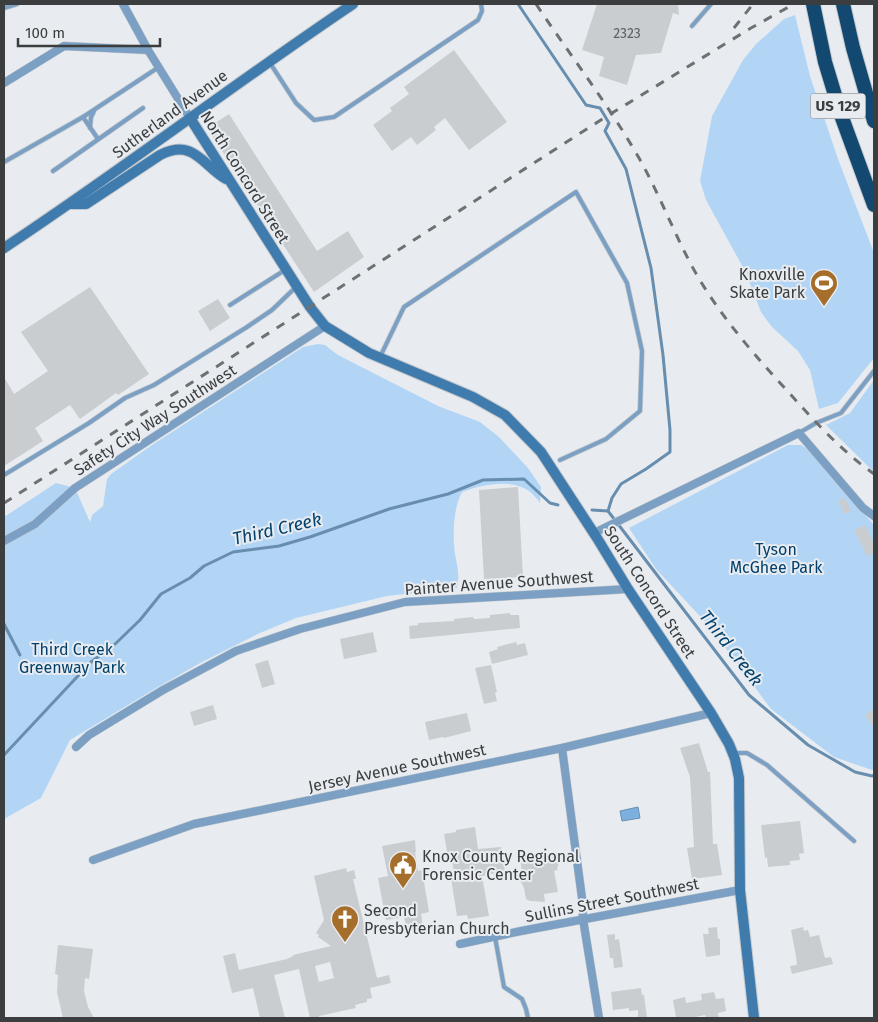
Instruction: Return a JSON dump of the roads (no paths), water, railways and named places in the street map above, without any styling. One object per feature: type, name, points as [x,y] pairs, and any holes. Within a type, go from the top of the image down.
[{"type":"highway","name":"US 129","points":[[813,4],[826,62],[841,115],[874,205]]},
{"type":"highway","name":"US 129","points":[[843,4],[853,48],[874,122]]},
{"type":"street","name":"North Concord Street","points":[[123,4],[158,67],[313,312]]},
{"type":"street","name":"Sutherland Avenue","points":[[4,248],[70,204],[269,61],[353,4]]},
{"type":"street","points":[[4,83],[64,46],[148,50]]},
{"type":"street","points":[[70,204],[86,204],[160,155],[172,150],[186,151],[198,156],[207,162],[214,172],[228,180]]},
{"type":"street","name":"South Concord Street","points":[[313,312],[324,326],[369,353],[473,397],[505,416],[542,452],[628,589],[711,713],[733,753],[739,778],[740,890],[754,1018]]},
{"type":"street","name":"Safety City Way Southwest","points":[[4,541],[35,524],[75,488],[324,326]]},
{"type":"street","points":[[594,533],[799,433],[864,508],[874,516]]},
{"type":"street","name":"Painter Avenue Southwest","points":[[76,747],[89,734],[163,690],[236,651],[300,628],[405,602],[628,589]]},
{"type":"street","name":"Jersey Avenue Southwest","points":[[93,860],[194,824],[562,748],[711,713]]},
{"type":"street","points":[[562,748],[581,889],[583,919],[599,1018]]},
{"type":"street","name":"Sullins Street Southwest","points":[[460,944],[740,890]]},
{"type":"lane","points":[[4,8],[17,4]]},
{"type":"lane","points":[[269,61],[296,103],[314,120],[334,117],[478,20],[482,11],[481,4]]},
{"type":"lane","points":[[692,26],[711,4]]},
{"type":"lane","points":[[4,162],[95,110],[158,67]]},
{"type":"lane","points":[[53,171],[142,108]]},
{"type":"lane","points":[[90,128],[91,117],[95,110]]},
{"type":"lane","points":[[83,117],[98,139]]},
{"type":"lane","points":[[379,358],[404,307],[576,192],[627,283],[642,352],[640,411],[606,439],[560,460]]},
{"type":"lane","points":[[230,305],[285,270]]},
{"type":"lane","points":[[4,475],[89,423],[125,398],[154,385],[247,327],[272,310],[296,286]]},
{"type":"lane","points":[[799,433],[816,423],[841,413],[874,371]]},
{"type":"lane","points":[[733,753],[747,753],[767,765],[854,841]]},
{"type":"lane","points":[[495,936],[504,987],[522,999],[528,1018]]},
{"type":"waterway","points":[[518,4],[586,105],[600,108],[609,123],[605,131],[626,169],[651,268],[663,355],[670,430],[670,452],[621,484],[612,498],[608,511]]},
{"type":"waterway","name":"Third Creek","points":[[4,755],[91,662],[113,646],[140,620],[161,594],[190,578],[204,566],[233,552],[279,546],[389,509],[448,494],[483,480],[524,479],[550,503],[558,505]]},
{"type":"waterway","name":"Third Creek","points":[[592,510],[608,511],[749,695],[808,745],[855,772],[874,775]]},
{"type":"waterway","points":[[4,624],[20,655]]},
{"type":"railway","points":[[536,4],[627,138],[647,173],[690,263],[719,309],[754,354],[811,417],[841,447],[874,474]]},
{"type":"railway","points":[[734,28],[753,4]]},
{"type":"railway","points":[[4,503],[604,118],[751,28],[794,4]]},
{"type":"place","name":"Knoxville Skate Park","points":[[824,307]]},
{"type":"place","name":"Knox County Regional Forensic Center","points":[[403,889]]},
{"type":"place","name":"Second Presbyterian Church","points":[[345,943]]},
{"type":"park label","name":"Tyson McGhee Park","points":[[776,558]]},
{"type":"park label","name":"Third Creek Greenway Park","points":[[72,658]]}]
